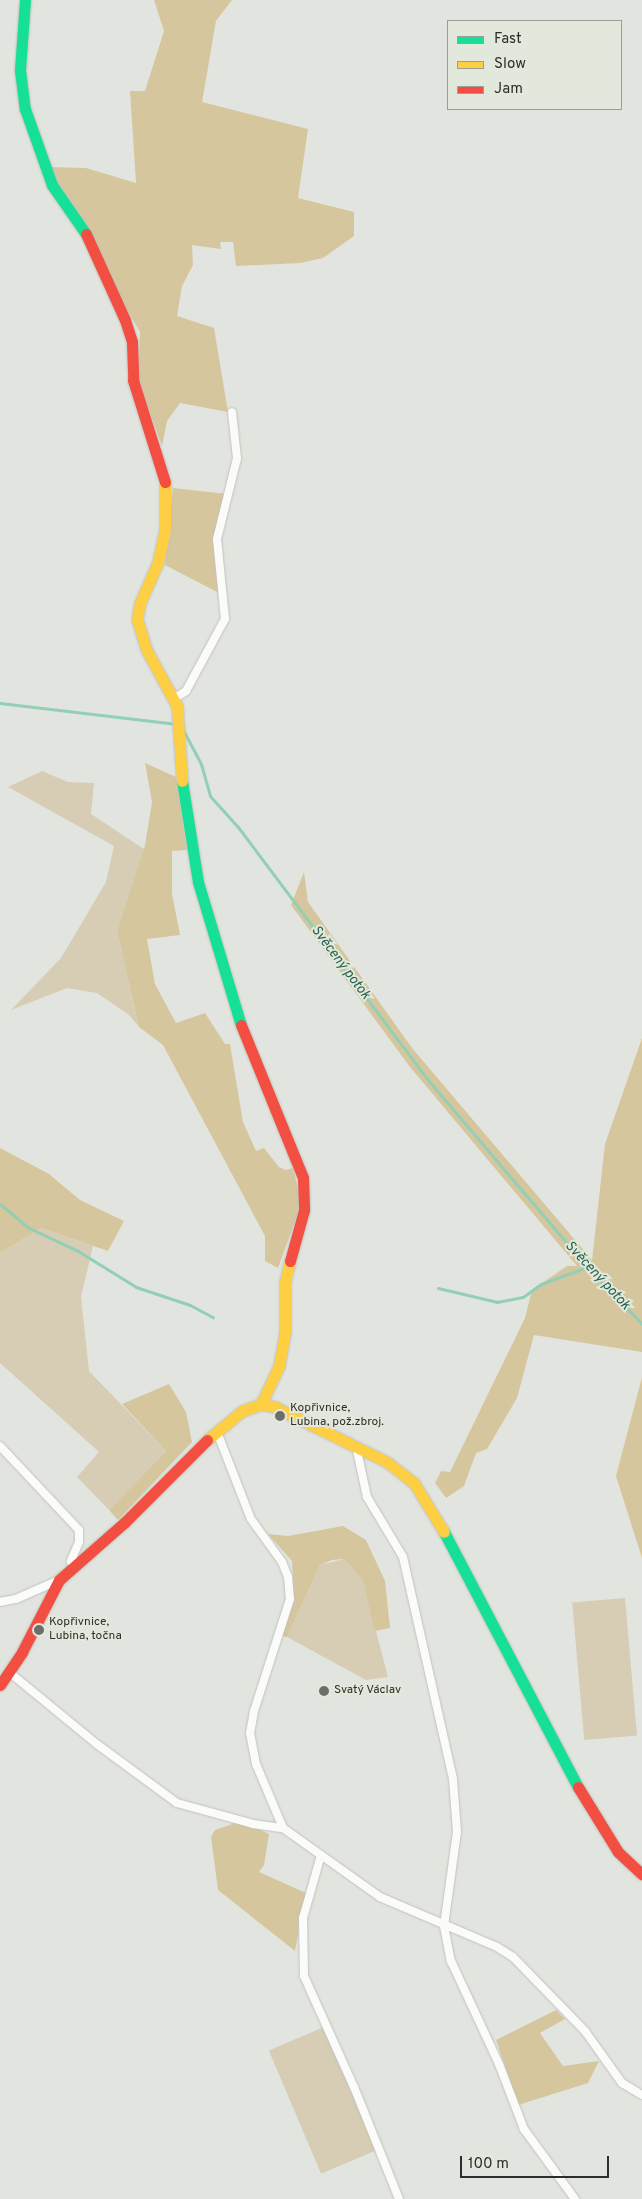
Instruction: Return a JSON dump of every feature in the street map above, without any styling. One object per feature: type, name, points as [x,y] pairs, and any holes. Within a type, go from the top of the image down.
[{"type":"street","points":[[25,0],[20,70],[25,109],[52,185],[81,224],[126,320],[132,342],[133,380],[165,481],[168,507],[165,529],[158,562],[140,603],[137,619],[146,649],[175,698],[182,786],[198,882],[246,1040],[303,1178],[304,1210],[285,1282],[286,1327],[279,1366],[261,1404]]},
{"type":"street","points":[[175,698],[186,691],[225,619],[217,539],[237,458],[232,412]]},
{"type":"street","points":[[0,1602],[16,1599],[59,1580],[216,1432],[242,1411],[261,1404],[275,1407],[356,1446],[406,1475],[423,1494],[589,1808],[618,1852],[642,1874]]},
{"type":"street","points":[[216,1432],[251,1519],[282,1562],[288,1577],[288,1606],[254,1710],[250,1733],[255,1759],[283,1828]]},
{"type":"street","points":[[0,1446],[79,1530],[80,1542],[72,1561],[76,1566]]},
{"type":"street","points":[[356,1446],[367,1497],[403,1557],[446,1745],[457,1805],[457,1832],[444,1926],[451,1961],[499,2064],[524,2129],[575,2199]]},
{"type":"street","points":[[0,1685],[59,1580]]},
{"type":"street","points":[[9,1672],[98,1745],[177,1803],[253,1824],[283,1828],[380,1897],[444,1926],[497,1947],[513,1957],[585,2031],[622,2083],[642,2095]]},
{"type":"street","points":[[321,1855],[303,1918],[304,1976],[351,2078],[399,2199]]},
{"type":"shaded area","points":[[154,0],[232,0],[216,21],[202,102],[308,129],[298,198],[354,212],[354,236],[323,258],[300,263],[236,266],[233,242],[220,242],[221,249],[192,245],[193,265],[182,286],[177,316],[214,328],[228,412],[180,403],[167,421],[162,446],[138,380],[140,332],[58,192],[48,167],[86,168],[136,183],[130,91],[145,91],[164,31]]},
{"type":"shaded area","points":[[173,488],[227,494],[215,541],[219,593],[165,565]]},
{"type":"shaded area","points":[[145,763],[176,777],[187,850],[172,851],[172,894],[180,935],[147,939],[155,984],[176,1023],[205,1013],[225,1044],[230,1044],[243,1122],[256,1151],[264,1148],[279,1167],[286,1170],[293,1168],[299,1194],[298,1213],[278,1268],[265,1261],[265,1236],[163,1045],[139,1027],[117,931],[145,845],[152,802]]},
{"type":"shaded area","points":[[42,771],[68,782],[94,783],[91,814],[144,849],[117,931],[139,1027],[129,1015],[97,993],[67,988],[11,1010],[61,958],[106,882],[114,846],[8,787]]},
{"type":"shaded area","points":[[304,872],[308,902],[412,1048],[592,1260],[605,1144],[642,1038],[642,1352],[534,1335],[517,1398],[487,1449],[476,1453],[464,1486],[446,1498],[435,1483],[441,1471],[450,1472],[525,1318],[532,1290],[567,1266],[577,1266],[410,1067],[291,905]]},
{"type":"shaded area","points":[[0,1148],[49,1174],[80,1200],[124,1221],[108,1251],[41,1228],[0,1253]]},
{"type":"shaded area","points":[[41,1228],[93,1246],[81,1297],[89,1371],[166,1451],[109,1510],[77,1477],[99,1452],[0,1363],[0,1253]]},
{"type":"shaded area","points":[[642,1377],[642,1558],[616,1476]]},
{"type":"shaded area","points":[[169,1384],[186,1412],[192,1442],[118,1520],[109,1510],[166,1451],[122,1404]]},
{"type":"shaded area","points":[[343,1526],[366,1540],[385,1581],[390,1628],[375,1631],[363,1581],[344,1559],[332,1560],[320,1565],[287,1637],[282,1636],[294,1601],[292,1561],[268,1534],[288,1536]]},
{"type":"shaded area","points":[[344,1559],[363,1581],[388,1677],[366,1680],[287,1637],[320,1565]]},
{"type":"shaded area","points":[[625,1598],[637,1735],[584,1740],[572,1603]]},
{"type":"shaded area","points":[[241,1821],[269,1834],[264,1865],[259,1872],[306,1893],[295,1951],[218,1890],[211,1837],[215,1830]]},
{"type":"shaded area","points":[[556,2010],[565,2019],[540,2033],[563,2066],[599,2061],[588,2083],[518,2105],[496,2040]]},
{"type":"shaded area","points":[[324,2027],[376,2150],[321,2174],[269,2050]]},
{"type":"waterway","name":"Svěcený potok","points":[[0,703],[175,724]]},
{"type":"waterway","name":"Svěcený potok","points":[[181,726],[201,764],[210,796],[238,827],[428,1080],[587,1267],[642,1324]]},
{"type":"waterway","points":[[0,1204],[29,1228],[78,1251],[136,1287],[190,1305],[213,1317]]},
{"type":"waterway","points":[[438,1288],[497,1302],[523,1297],[541,1284],[587,1267]]},
{"type":"traffic: fast","points":[[25,0],[20,70],[25,109],[52,185],[86,234]]},
{"type":"traffic: fast","points":[[182,781],[198,882],[241,1025]]},
{"type":"traffic: fast","points":[[444,1532],[578,1787]]},
{"type":"traffic: slow","points":[[165,482],[165,529],[158,562],[140,603],[137,619],[146,649],[177,706],[182,781]]},
{"type":"traffic: slow","points":[[261,1404],[279,1366],[285,1331],[285,1282],[290,1261]]},
{"type":"traffic: slow","points":[[207,1440],[242,1411],[261,1404],[275,1407],[387,1462],[414,1483],[444,1532]]},
{"type":"traffic: jam","points":[[86,234],[125,320],[132,342],[133,380],[165,482]]},
{"type":"traffic: jam","points":[[241,1025],[303,1178],[304,1210],[290,1261]]},
{"type":"traffic: jam","points":[[0,1685],[22,1652],[59,1580],[125,1522],[207,1440]]},
{"type":"traffic: jam","points":[[578,1787],[618,1852],[642,1874]]},
{"type":"place","name":"Kopřivnice, Lubina, pož.zbroj.","points":[[280,1416]]},
{"type":"place","name":"Kopřivnice, Lubina, točna","points":[[39,1630]]},
{"type":"place","name":"Svatý Václav","points":[[324,1691]]}]
